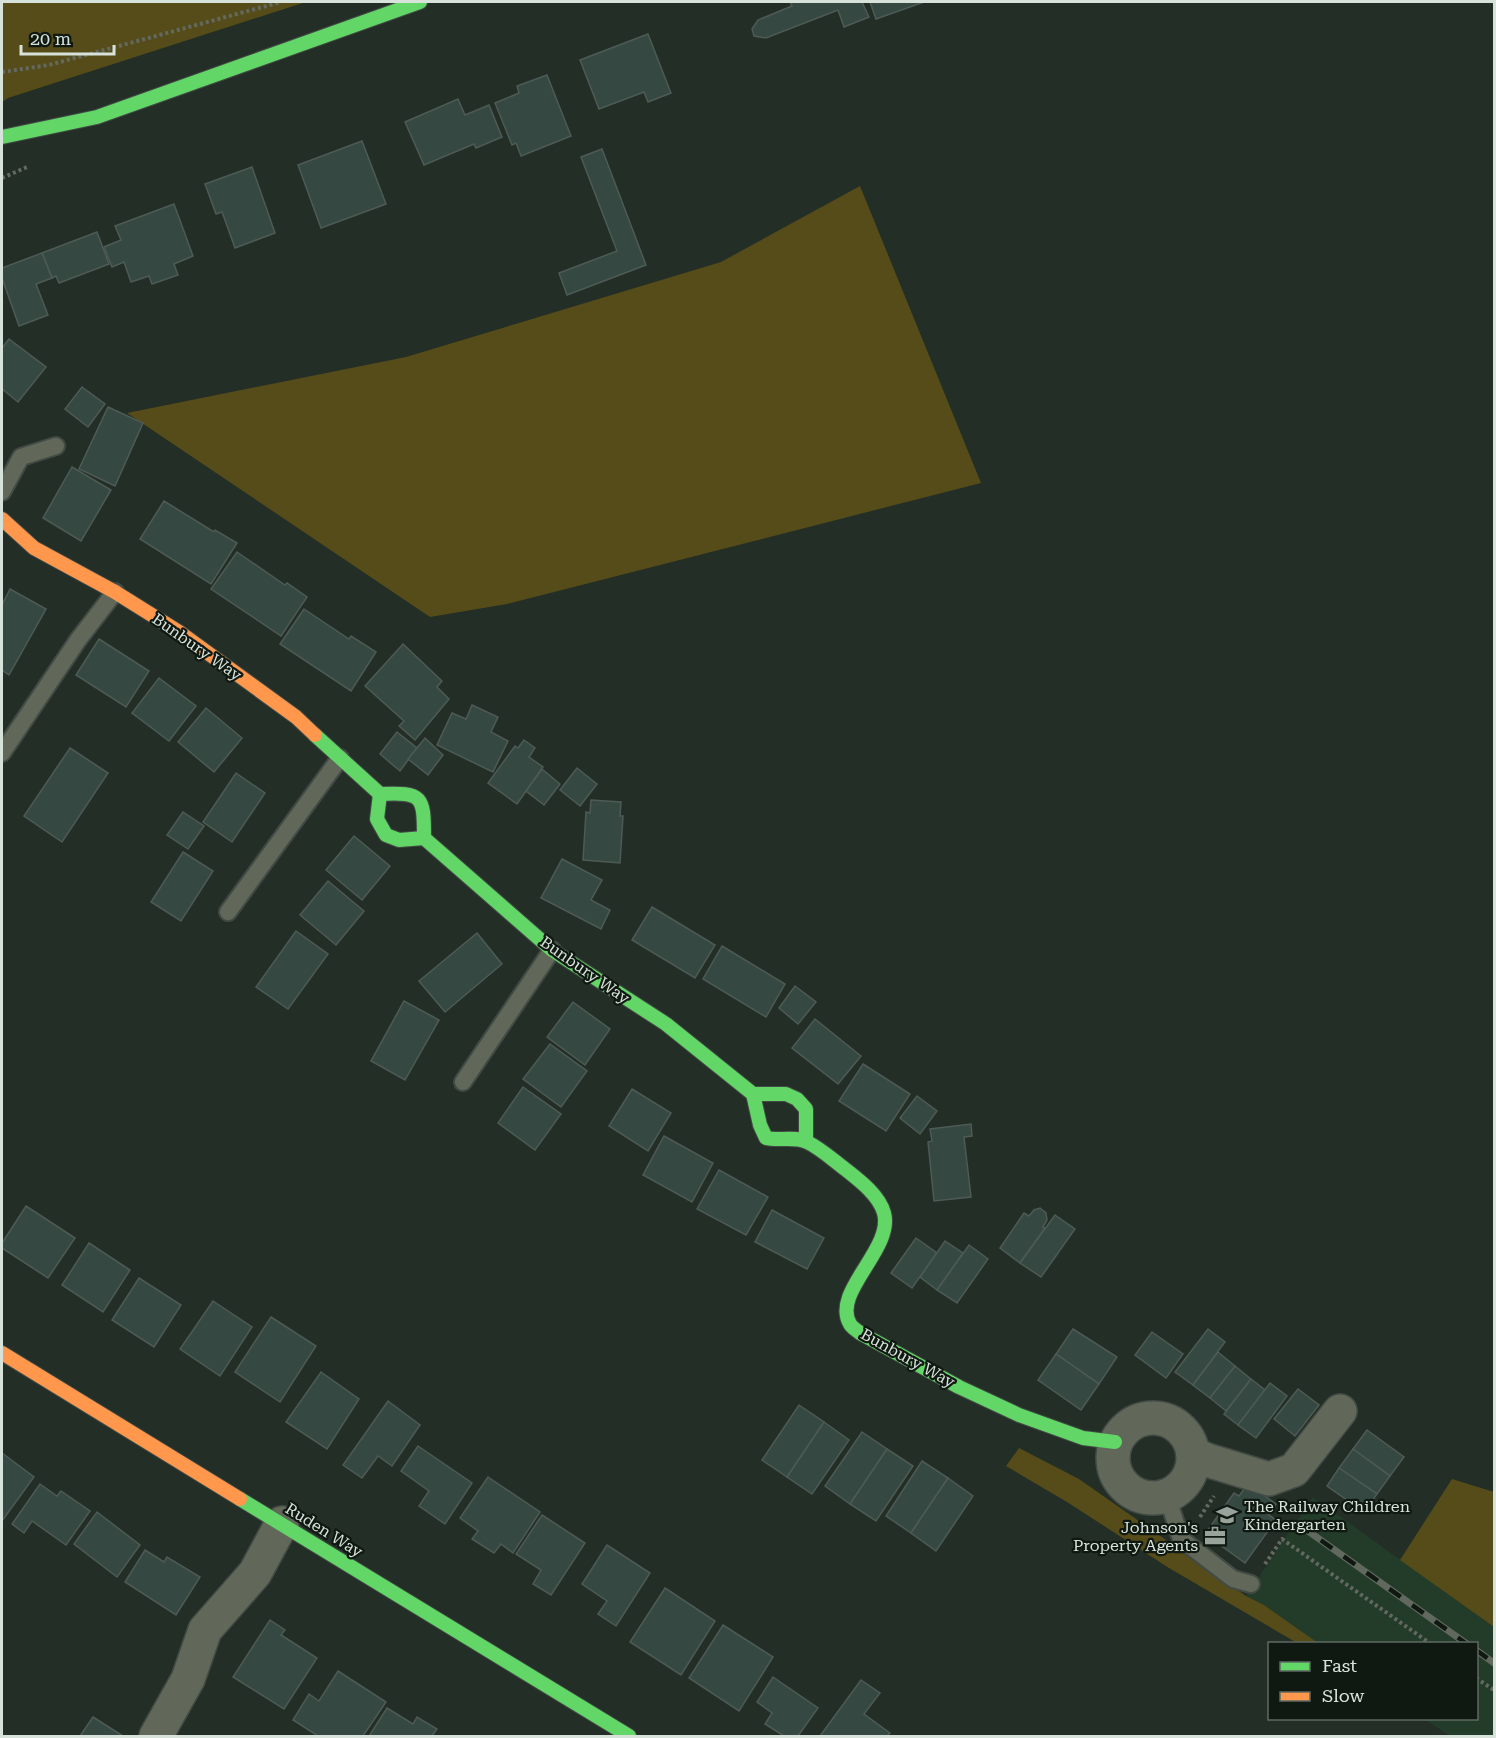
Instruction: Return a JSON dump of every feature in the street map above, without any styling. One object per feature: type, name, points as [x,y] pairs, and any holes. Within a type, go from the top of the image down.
[{"type":"street","points":[[2,137],[97,117],[420,2]]},
{"type":"street","name":"Bunbury Way","points":[[2,519],[34,548],[115,592],[179,632],[296,717],[380,794]]},
{"type":"street","points":[[408,793],[419,799],[423,809],[424,838],[399,840],[386,835],[377,819],[380,794],[408,793]]},
{"type":"street","name":"Bunbury Way","points":[[424,838],[552,950],[666,1024],[753,1094]]},
{"type":"street","points":[[753,1094],[786,1094],[797,1099],[806,1109],[806,1141],[779,1142],[766,1138],[760,1125],[753,1094]]},
{"type":"street","name":"Bunbury Way","points":[[806,1141],[873,1193],[885,1214],[887,1227],[850,1296],[847,1311],[849,1323],[860,1333],[959,1387],[1019,1416],[1083,1438],[1116,1442]]},
{"type":"street","name":"Ruden Way","points":[[2,1353],[629,1737]]},
{"type":"street","points":[[1200,1457],[1179,1489],[1167,1496],[1150,1499],[1137,1496],[1121,1484],[1113,1468],[1112,1455],[1116,1442],[1128,1426],[1140,1420],[1155,1418],[1169,1421],[1182,1430],[1200,1457],[1269,1479],[1294,1470],[1340,1411]]},
{"type":"street","points":[[156,1737],[188,1679],[205,1630],[255,1573],[282,1524]]},
{"type":"lane","points":[[2,492],[21,457],[56,446]]},
{"type":"lane","points":[[2,753],[78,640],[115,592]]},
{"type":"lane","points":[[228,912],[340,758]]},
{"type":"lane","points":[[463,1082],[552,950]]},
{"type":"lane","points":[[1167,1496],[1180,1539],[1233,1579],[1251,1584]]},
{"type":"path","points":[[2,72],[49,64],[281,2]]},
{"type":"path","points":[[1197,1521],[1217,1491],[1200,1457]]},
{"type":"path","points":[[1251,1584],[1282,1539],[1428,1642]]},
{"type":"path","points":[[1478,1679],[1494,1690]]},
{"type":"shaded area","points":[[2,2],[306,2],[8,98],[2,102]]},
{"type":"shaded area","points":[[860,186],[981,483],[507,604],[430,617],[127,413],[406,357],[721,262]]},
{"type":"shaded area","points":[[1019,1448],[1079,1479],[1246,1596],[1264,1605],[1317,1642],[1295,1642],[1169,1568],[1067,1502],[1006,1466]]},
{"type":"shaded area","points":[[1452,1479],[1494,1492],[1494,1627],[1400,1560]]},
{"type":"shaded area","points":[[1313,1497],[1494,1627],[1494,1736],[1450,1736],[1426,1720],[1478,1720],[1478,1642],[1317,1642],[1264,1605],[1246,1596]]},
{"type":"building","points":[[790,2],[862,2],[869,17],[844,27],[838,10],[766,38],[754,36],[752,29],[758,20],[792,6]]},
{"type":"building","points":[[870,2],[924,2],[876,19]]},
{"type":"building","points":[[648,34],[671,93],[648,102],[644,92],[599,109],[580,60]]},
{"type":"building","points":[[547,75],[571,136],[521,156],[516,143],[512,145],[495,103],[519,93],[517,86]]},
{"type":"building","points":[[458,99],[465,115],[489,105],[502,137],[476,148],[474,144],[424,165],[405,122]]},
{"type":"building","points":[[362,141],[386,204],[321,228],[298,165]]},
{"type":"building","points":[[602,149],[646,265],[567,295],[559,273],[617,251],[581,157]]},
{"type":"building","points":[[252,167],[275,233],[235,248],[222,212],[216,214],[205,184]]},
{"type":"building","points":[[174,204],[193,256],[174,264],[178,275],[152,284],[149,276],[131,282],[124,262],[112,267],[104,247],[121,240],[115,226]]},
{"type":"building","points":[[97,232],[109,264],[59,283],[56,276],[52,278],[42,253]]},
{"type":"building","points":[[42,253],[52,278],[36,284],[48,315],[19,326],[2,278],[2,268]]},
{"type":"building","points":[[9,339],[46,367],[18,402],[2,389],[2,348]]},
{"type":"building","points":[[82,387],[105,404],[88,427],[65,409]]},
{"type":"building","points":[[108,407],[143,423],[115,486],[79,469]]},
{"type":"building","points":[[72,467],[111,490],[81,541],[43,518]]},
{"type":"building","points":[[164,501],[214,532],[215,530],[237,543],[211,584],[140,539]]},
{"type":"building","points":[[237,552],[285,585],[287,583],[307,597],[281,636],[211,589]]},
{"type":"building","points":[[10,589],[46,609],[9,675],[2,670],[2,605]]},
{"type":"building","points":[[304,609],[349,639],[351,636],[376,652],[351,691],[280,644]]},
{"type":"building","points":[[99,639],[149,671],[126,707],[76,675]]},
{"type":"building","points":[[403,644],[442,681],[437,687],[449,699],[415,740],[399,726],[404,721],[365,686]]},
{"type":"building","points":[[159,678],[196,706],[169,741],[132,713]]},
{"type":"building","points":[[472,705],[498,717],[491,732],[508,741],[493,772],[437,745],[452,713],[466,719]]},
{"type":"building","points":[[206,708],[242,738],[214,772],[178,742]]},
{"type":"building","points":[[397,732],[417,748],[400,771],[380,754]]},
{"type":"building","points":[[425,738],[443,755],[428,775],[408,759]]},
{"type":"building","points":[[524,740],[535,748],[529,757],[543,767],[517,804],[488,783],[515,746],[518,748]]},
{"type":"building","points":[[70,748],[108,773],[62,842],[24,816]]},
{"type":"building","points":[[577,768],[597,784],[580,806],[560,790]]},
{"type":"building","points":[[542,769],[560,784],[544,805],[526,791]]},
{"type":"building","points":[[236,773],[265,793],[232,842],[203,822]]},
{"type":"building","points":[[591,800],[621,802],[620,816],[623,816],[620,863],[583,860],[586,812],[590,813]]},
{"type":"building","points":[[183,812],[204,826],[188,849],[167,835]]},
{"type":"building","points":[[354,836],[390,866],[362,900],[326,870]]},
{"type":"building","points":[[183,852],[213,871],[181,921],[151,902]]},
{"type":"building","points":[[562,859],[602,880],[591,900],[610,910],[601,929],[541,898]]},
{"type":"building","points":[[328,881],[364,911],[336,945],[300,915]]},
{"type":"building","points":[[652,907],[715,945],[695,978],[632,940]]},
{"type":"building","points":[[296,931],[328,954],[288,1009],[256,987]]},
{"type":"building","points":[[477,933],[502,964],[445,1012],[419,981]]},
{"type":"building","points":[[722,946],[785,984],[766,1017],[703,979]]},
{"type":"building","points":[[795,986],[816,1002],[798,1024],[779,1008]]},
{"type":"building","points":[[404,1001],[439,1020],[405,1080],[371,1061]]},
{"type":"building","points":[[573,1002],[610,1029],[585,1065],[547,1037]]},
{"type":"building","points":[[815,1019],[861,1056],[838,1084],[792,1048]]},
{"type":"building","points":[[550,1044],[587,1071],[561,1107],[523,1079]]},
{"type":"building","points":[[863,1064],[910,1094],[886,1131],[839,1101]]},
{"type":"building","points":[[523,1087],[561,1114],[535,1150],[498,1123]]},
{"type":"building","points":[[632,1089],[671,1113],[648,1151],[609,1126]]},
{"type":"building","points":[[917,1096],[937,1111],[920,1134],[900,1118]]},
{"type":"building","points":[[971,1124],[972,1136],[964,1137],[971,1197],[934,1201],[928,1142],[932,1141],[930,1129]]},
{"type":"building","points":[[664,1136],[713,1163],[692,1202],[643,1175]]},
{"type":"building","points":[[719,1170],[768,1197],[746,1235],[697,1209]]},
{"type":"building","points":[[26,1206],[75,1238],[48,1278],[2,1248],[2,1243]]},
{"type":"building","points":[[1040,1208],[1046,1213],[1047,1220],[1043,1227],[1045,1228],[1020,1263],[1000,1248],[1024,1213],[1029,1216],[1034,1210]]},
{"type":"building","points":[[772,1210],[824,1238],[807,1269],[755,1242]]},
{"type":"building","points":[[1055,1215],[1075,1229],[1041,1277],[1020,1263]]},
{"type":"building","points":[[916,1238],[937,1253],[912,1288],[891,1273]]},
{"type":"building","points":[[945,1241],[963,1253],[937,1290],[920,1277]]},
{"type":"building","points":[[89,1243],[130,1270],[103,1312],[62,1285]]},
{"type":"building","points":[[969,1245],[988,1259],[957,1303],[937,1290]]},
{"type":"building","points":[[139,1278],[181,1305],[154,1347],[112,1320]]},
{"type":"building","points":[[213,1301],[252,1327],[220,1376],[180,1349]]},
{"type":"building","points":[[271,1317],[316,1346],[280,1402],[235,1372]]},
{"type":"building","points":[[1073,1329],[1117,1357],[1099,1384],[1056,1354]]},
{"type":"building","points":[[1208,1329],[1225,1342],[1193,1385],[1175,1372]]},
{"type":"building","points":[[1152,1332],[1183,1354],[1166,1378],[1135,1355]]},
{"type":"building","points":[[1218,1352],[1235,1366],[1210,1398],[1193,1385]]},
{"type":"building","points":[[1056,1354],[1099,1384],[1081,1410],[1038,1380]]},
{"type":"building","points":[[1235,1366],[1251,1379],[1226,1411],[1210,1398]]},
{"type":"building","points":[[321,1372],[359,1399],[327,1449],[286,1422]]},
{"type":"building","points":[[1251,1379],[1265,1390],[1238,1425],[1224,1414]]},
{"type":"building","points":[[1270,1383],[1287,1396],[1256,1438],[1238,1425]]},
{"type":"building","points":[[1298,1389],[1319,1405],[1295,1436],[1274,1419]]},
{"type":"building","points":[[388,1401],[420,1425],[392,1466],[378,1456],[362,1478],[343,1465]]},
{"type":"building","points":[[799,1405],[824,1422],[787,1477],[762,1460]]},
{"type":"building","points":[[824,1422],[849,1440],[812,1494],[787,1477]]},
{"type":"building","points":[[1367,1430],[1404,1457],[1390,1476],[1353,1449]]},
{"type":"building","points":[[862,1432],[887,1449],[850,1504],[825,1486]]},
{"type":"building","points":[[418,1446],[472,1483],[445,1524],[419,1506],[429,1491],[401,1471]]},
{"type":"building","points":[[887,1449],[913,1466],[876,1521],[850,1504]]},
{"type":"building","points":[[1353,1449],[1390,1476],[1377,1494],[1339,1468]]},
{"type":"building","points":[[2,1453],[34,1477],[2,1521]]},
{"type":"building","points":[[922,1461],[948,1478],[911,1533],[886,1516]]},
{"type":"building","points":[[1339,1468],[1377,1494],[1364,1512],[1327,1486]]},
{"type":"building","points":[[488,1477],[540,1512],[513,1553],[501,1544],[494,1553],[472,1539],[478,1531],[460,1518]]},
{"type":"building","points":[[948,1478],[973,1496],[936,1551],[911,1533]]},
{"type":"building","points":[[40,1484],[57,1496],[61,1491],[90,1511],[66,1545],[32,1521],[24,1533],[12,1524]]},
{"type":"building","points":[[1248,1484],[1276,1504],[1269,1515],[1276,1520],[1245,1563],[1205,1534],[1234,1493],[1239,1496]]},
{"type":"building","points":[[97,1512],[140,1545],[117,1577],[74,1544]]},
{"type":"building","points":[[542,1515],[585,1543],[551,1595],[533,1584],[541,1570],[516,1554]]},
{"type":"building","points":[[607,1545],[650,1573],[616,1626],[598,1614],[607,1601],[582,1584]]},
{"type":"building","points":[[145,1550],[164,1562],[167,1557],[200,1577],[176,1615],[125,1582]]},
{"type":"building","points":[[665,1588],[715,1621],[681,1675],[630,1642]]},
{"type":"building","points":[[270,1620],[285,1630],[281,1635],[317,1658],[284,1709],[233,1677]]},
{"type":"building","points":[[723,1625],[773,1657],[739,1711],[689,1678]]},
{"type":"building","points":[[338,1671],[386,1702],[363,1736],[318,1736],[293,1720],[309,1694],[319,1701]]},
{"type":"building","points":[[773,1677],[818,1708],[798,1736],[784,1736],[765,1724],[772,1713],[757,1702]]},
{"type":"building","points":[[861,1680],[880,1693],[864,1714],[890,1733],[887,1736],[820,1736]]},
{"type":"building","points":[[387,1708],[413,1724],[417,1717],[437,1729],[432,1736],[369,1736]]},
{"type":"building","points":[[93,1717],[123,1736],[80,1736]]},
{"type":"railway","points":[[1298,1524],[1464,1642]]},
{"type":"railway","points":[[1478,1651],[1494,1663]]},
{"type":"traffic: fast","points":[[2,137],[97,117],[420,2]]},
{"type":"traffic: fast","points":[[315,735],[380,794],[405,794],[418,800],[423,813],[424,838]]},
{"type":"traffic: fast","points":[[380,794],[377,819],[386,835],[399,840],[424,838],[552,950],[666,1024],[753,1094],[786,1094],[797,1099],[806,1109],[806,1141]]},
{"type":"traffic: fast","points":[[753,1094],[760,1125],[766,1138],[798,1139],[812,1145],[862,1183],[878,1200],[884,1213],[885,1227],[880,1241],[849,1298],[846,1312],[852,1327],[959,1387],[1019,1415],[1083,1438],[1115,1442]]},
{"type":"traffic: fast","points":[[240,1499],[629,1736]]},
{"type":"traffic: slow","points":[[2,519],[34,548],[115,592],[179,632],[296,717],[315,735]]},
{"type":"traffic: slow","points":[[2,1353],[240,1499]]},
{"type":"place","name":"The Railway Children Kindergarten","points":[[1227,1515]]},
{"type":"place","name":"Johnson's Property Agents","points":[[1215,1536]]}]
